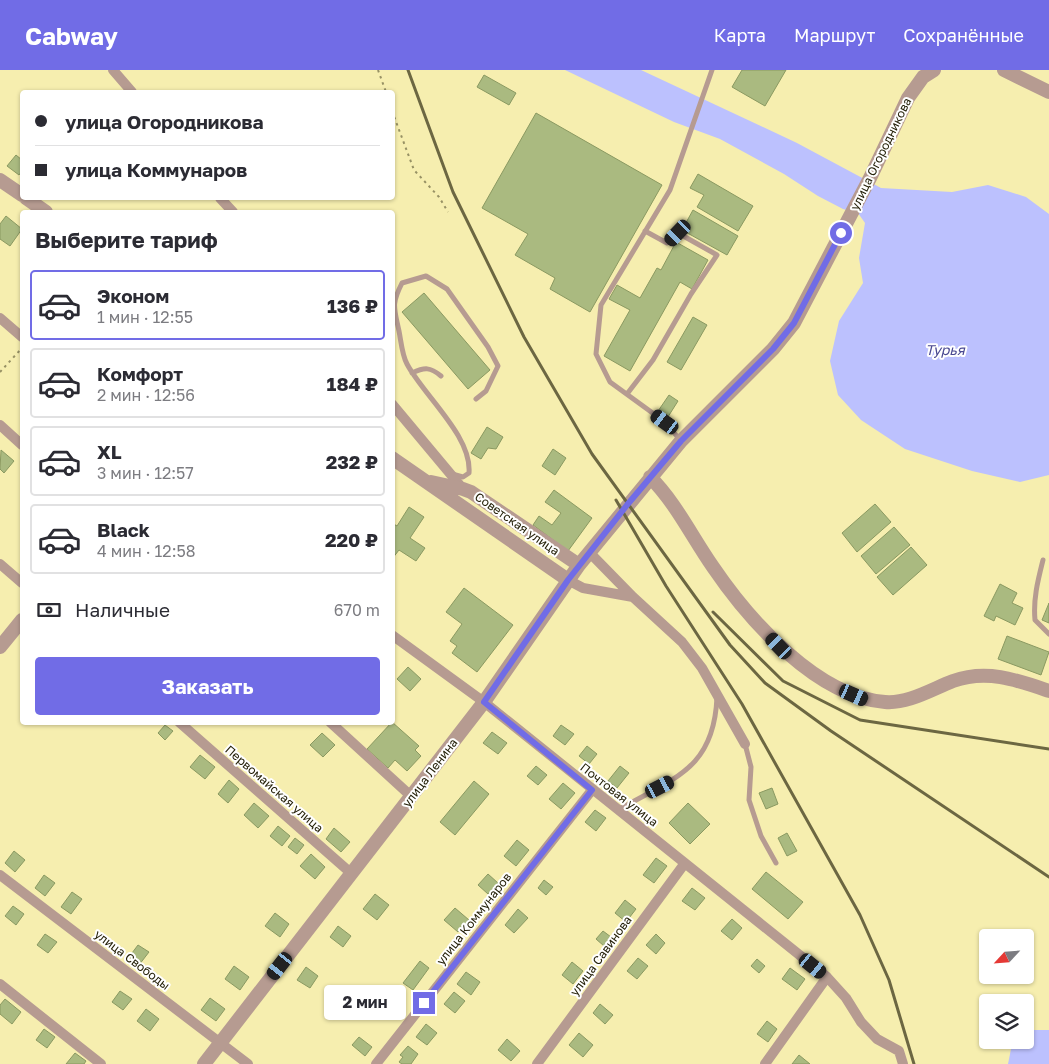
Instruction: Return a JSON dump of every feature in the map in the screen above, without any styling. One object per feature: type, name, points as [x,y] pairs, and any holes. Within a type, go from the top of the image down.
[{"type":"street","points":[[113,70],[130,90]]},
{"type":"street","name":"улица Огородникова","points":[[650,477],[681,441],[773,349],[794,323],[870,178],[908,98],[923,77],[934,70]]},
{"type":"street","points":[[1004,70],[1049,92]]},
{"type":"street","points":[[0,180],[20,194]]},
{"type":"street","points":[[29,200],[43,210]]},
{"type":"street","points":[[222,200],[231,210]]},
{"type":"street","points":[[0,318],[20,335]]},
{"type":"street","points":[[395,408],[463,488]]},
{"type":"street","points":[[0,425],[20,443]]},
{"type":"street","name":"Советская улица","points":[[395,460],[568,580]]},
{"type":"street","points":[[650,477],[671,500],[713,568],[754,620],[779,646],[813,673],[844,690],[864,699],[887,702],[906,699],[955,680],[989,675],[1010,678],[1049,692]]},
{"type":"street","name":"улица Ленина","points":[[204,1064],[412,797],[484,702],[579,565],[650,477]]},
{"type":"street","name":"Советская улица","points":[[425,481],[463,488],[579,565]]},
{"type":"street","points":[[589,552],[632,597],[682,642],[717,693],[745,744]]},
{"type":"street","points":[[0,564],[20,582]]},
{"type":"street","points":[[568,580],[583,588],[632,597]]},
{"type":"street","points":[[0,647],[20,622]]},
{"type":"street","name":"Почтовая улица","points":[[395,637],[484,702],[827,977],[872,1033],[899,1051],[903,1064]]},
{"type":"street","name":"Первомайская улица","points":[[182,725],[352,874]]},
{"type":"street","points":[[333,725],[412,797]]},
{"type":"street","name":"улица Коммунаров","points":[[376,1064],[592,790]]},
{"type":"street","name":"улица Савинова","points":[[537,1064],[685,863]]},
{"type":"street","name":"улица Свободы","points":[[0,875],[248,1064]]},
{"type":"street","points":[[765,1064],[827,977]]},
{"type":"street","points":[[0,984],[101,1064]]},
{"type":"lane","points":[[681,441],[665,422],[610,382],[596,354],[601,304],[670,190],[684,144],[712,70]]},
{"type":"lane","points":[[627,394],[653,360],[691,294],[717,255],[678,233],[668,244],[645,231]]},
{"type":"lane","points":[[395,298],[402,283],[426,276],[447,289],[488,347],[498,366],[486,391],[476,399]]},
{"type":"lane","points":[[395,311],[406,362],[422,388],[452,426],[470,465],[469,473],[463,476],[451,474]]},
{"type":"lane","points":[[412,373],[425,367],[441,376]]},
{"type":"lane","points":[[1043,560],[1036,590],[1035,620],[1049,634]]},
{"type":"lane","points":[[618,810],[673,780],[695,762],[707,746],[716,718],[717,693]]},
{"type":"lane","points":[[745,744],[750,767],[749,800],[761,836],[776,863]]},
{"type":"path","points":[[378,70],[385,90]]},
{"type":"path","points":[[395,118],[414,170],[438,197],[448,212]]},
{"type":"path","points":[[0,372],[20,350]]},
{"type":"water","name":"Турья","points":[[565,70],[641,70],[797,143],[881,188],[952,192],[988,185],[1026,197],[1049,214],[1049,475],[1020,482],[972,471],[905,449],[861,420],[838,395],[830,361],[839,321],[863,283],[859,258],[865,223],[858,213],[843,209],[818,196],[784,174],[720,139],[674,122]]},
{"type":"water","points":[[1034,1030],[1049,1030],[1049,1064],[1008,1064],[1011,1049],[1034,1049]]},
{"type":"building","points":[[742,70],[786,70],[765,106],[732,87]]},
{"type":"building","points":[[484,75],[516,93],[509,105],[477,87]]},
{"type":"building","points":[[536,113],[662,185],[590,312],[550,289],[555,278],[515,255],[528,234],[482,208]]},
{"type":"building","points":[[16,155],[20,158],[20,174],[19,175],[7,166]]},
{"type":"building","points":[[698,174],[753,206],[738,231],[697,207],[704,195],[690,188]]},
{"type":"building","points":[[693,210],[738,236],[727,255],[682,230]]},
{"type":"building","points":[[6,216],[20,227],[20,232],[10,246],[0,239],[0,224]]},
{"type":"building","points":[[676,242],[708,260],[692,289],[680,282],[630,371],[604,356],[630,310],[609,299],[617,285],[640,298],[657,268],[661,270]]},
{"type":"building","points":[[424,293],[490,370],[468,389],[402,312]]},
{"type":"building","points":[[693,317],[707,325],[681,370],[667,362]]},
{"type":"building","points":[[669,395],[678,401],[666,420],[656,414]]},
{"type":"building","points":[[487,427],[503,437],[496,449],[488,448],[481,459],[471,453]]},
{"type":"building","points":[[553,449],[566,458],[555,475],[542,466]]},
{"type":"building","points":[[1,450],[14,461],[4,473],[0,469]]},
{"type":"building","points":[[554,490],[592,518],[568,551],[533,525],[539,516],[552,525],[561,513],[545,502]]},
{"type":"building","points":[[875,504],[891,522],[857,552],[842,533]]},
{"type":"building","points":[[409,507],[424,517],[410,538],[425,548],[416,561],[399,550],[395,555],[395,525],[397,526]]},
{"type":"building","points":[[894,527],[910,545],[876,574],[861,556]]},
{"type":"building","points":[[911,547],[927,565],[893,595],[877,577]]},
{"type":"building","points":[[1000,584],[1017,593],[1012,603],[1023,608],[1015,625],[996,616],[994,621],[984,616]]},
{"type":"building","points":[[464,588],[513,625],[477,672],[452,653],[457,646],[450,641],[462,624],[446,612]]},
{"type":"building","points":[[1049,603],[1049,623],[1042,620]]},
{"type":"building","points":[[1007,636],[1049,652],[1041,675],[998,659]]},
{"type":"building","points":[[408,667],[421,679],[410,691],[397,679]]},
{"type":"building","points":[[165,725],[173,731],[165,740],[158,733]]},
{"type":"building","points":[[389,725],[395,725],[419,746],[415,750],[421,756],[407,771],[395,760],[388,768],[367,749]]},
{"type":"building","points":[[561,725],[574,734],[565,745],[553,736]]},
{"type":"building","points":[[492,732],[507,743],[498,754],[483,743]]},
{"type":"building","points":[[322,733],[335,745],[323,757],[310,745]]},
{"type":"building","points":[[587,746],[597,754],[589,764],[579,756]]},
{"type":"building","points":[[200,755],[215,767],[205,779],[190,767]]},
{"type":"building","points":[[536,766],[547,775],[538,785],[527,776]]},
{"type":"building","points":[[620,766],[629,773],[617,788],[608,781]]},
{"type":"building","points":[[229,780],[239,789],[228,803],[218,794]]},
{"type":"building","points":[[474,781],[489,794],[455,835],[440,822]]},
{"type":"building","points":[[563,783],[575,793],[561,809],[549,799]]},
{"type":"building","points":[[772,788],[778,804],[766,809],[759,793]]},
{"type":"building","points":[[254,803],[269,816],[258,828],[244,815]]},
{"type":"building","points":[[688,803],[710,824],[690,844],[669,823]]},
{"type":"building","points":[[595,810],[606,818],[596,831],[585,822]]},
{"type":"building","points":[[278,826],[290,836],[282,846],[270,836]]},
{"type":"building","points":[[334,828],[350,842],[341,852],[326,839]]},
{"type":"building","points":[[787,833],[797,851],[787,856],[778,838]]},
{"type":"building","points":[[295,838],[304,845],[297,854],[288,847]]},
{"type":"building","points":[[517,840],[529,850],[516,866],[504,856]]},
{"type":"building","points":[[14,851],[25,860],[15,872],[5,863]]},
{"type":"building","points":[[311,854],[325,867],[315,879],[300,866]]},
{"type":"building","points":[[656,858],[667,866],[654,883],[643,875]]},
{"type":"building","points":[[766,872],[803,902],[788,919],[752,889]]},
{"type":"building","points":[[488,874],[498,883],[488,894],[478,885]]},
{"type":"building","points":[[44,875],[55,883],[45,896],[35,888]]},
{"type":"building","points":[[544,880],[553,887],[546,895],[538,888]]},
{"type":"building","points":[[692,888],[705,898],[695,910],[682,901]]},
{"type":"building","points":[[72,892],[82,899],[71,914],[61,907]]},
{"type":"building","points":[[375,894],[389,905],[377,920],[363,909]]},
{"type":"building","points":[[625,900],[636,909],[626,922],[615,913]]},
{"type":"building","points":[[13,906],[24,914],[16,925],[5,916]]},
{"type":"building","points":[[455,908],[469,920],[458,932],[444,920]]},
{"type":"building","points":[[518,909],[528,918],[514,933],[505,925]]},
{"type":"building","points":[[275,913],[289,924],[280,937],[265,926]]},
{"type":"building","points":[[732,919],[742,928],[732,940],[721,931]]},
{"type":"building","points":[[338,926],[351,936],[343,947],[330,937]]},
{"type":"building","points":[[603,931],[611,937],[604,946],[596,939]]},
{"type":"building","points":[[45,934],[57,942],[48,953],[37,945]]},
{"type":"building","points":[[656,934],[665,943],[656,954],[646,945]]},
{"type":"building","points":[[138,945],[149,952],[139,965],[129,957]]},
{"type":"building","points":[[638,958],[648,966],[637,979],[627,971]]},
{"type":"building","points":[[757,959],[765,966],[759,973],[751,966]]},
{"type":"building","points":[[420,961],[429,968],[413,990],[403,983]]},
{"type":"building","points":[[572,962],[583,971],[573,984],[562,975]]},
{"type":"building","points":[[234,966],[249,977],[240,990],[225,979]]},
{"type":"building","points":[[306,967],[318,976],[310,988],[297,980]]},
{"type":"building","points":[[790,968],[805,979],[797,990],[782,979]]},
{"type":"building","points":[[466,972],[480,982],[471,995],[457,984]]},
{"type":"building","points":[[120,991],[132,999],[123,1010],[112,1002]]},
{"type":"building","points":[[454,992],[465,1001],[455,1013],[444,1004]]},
{"type":"building","points":[[210,998],[225,1009],[216,1021],[201,1010]]},
{"type":"building","points":[[5,999],[21,1012],[12,1024],[0,1014],[0,1005]]},
{"type":"building","points":[[600,1004],[613,1015],[605,1024],[593,1013]]},
{"type":"building","points":[[146,1009],[159,1019],[150,1031],[137,1021]]},
{"type":"building","points":[[767,1021],[777,1029],[768,1042],[757,1034]]},
{"type":"building","points":[[426,1024],[437,1033],[427,1045],[416,1037]]},
{"type":"building","points":[[44,1029],[55,1037],[47,1048],[36,1040]]},
{"type":"building","points":[[579,1033],[593,1045],[583,1057],[569,1045]]},
{"type":"building","points":[[359,1037],[372,1047],[365,1056],[352,1045]]},
{"type":"building","points":[[507,1039],[520,1051],[511,1061],[498,1050]]},
{"type":"building","points":[[408,1046],[418,1054],[411,1064],[402,1064],[399,1062],[403,1057],[400,1055]]},
{"type":"building","points":[[75,1053],[86,1061],[84,1064],[66,1064]]},
{"type":"building","points":[[799,1055],[810,1064],[792,1064]]},
{"type":"railway","points":[[408,70],[453,192],[524,337],[592,454],[730,645],[765,683],[831,731],[1049,877]]},
{"type":"railway","points":[[616,500],[666,586],[742,704],[860,915],[889,980],[914,1064]]},
{"type":"railway","points":[[713,612],[783,681],[860,720],[1049,749]]},
{"type":"route","points":[[424,1003],[592,790],[484,702],[568,580],[627,505],[681,441],[773,349],[794,323],[841,233]]}]
